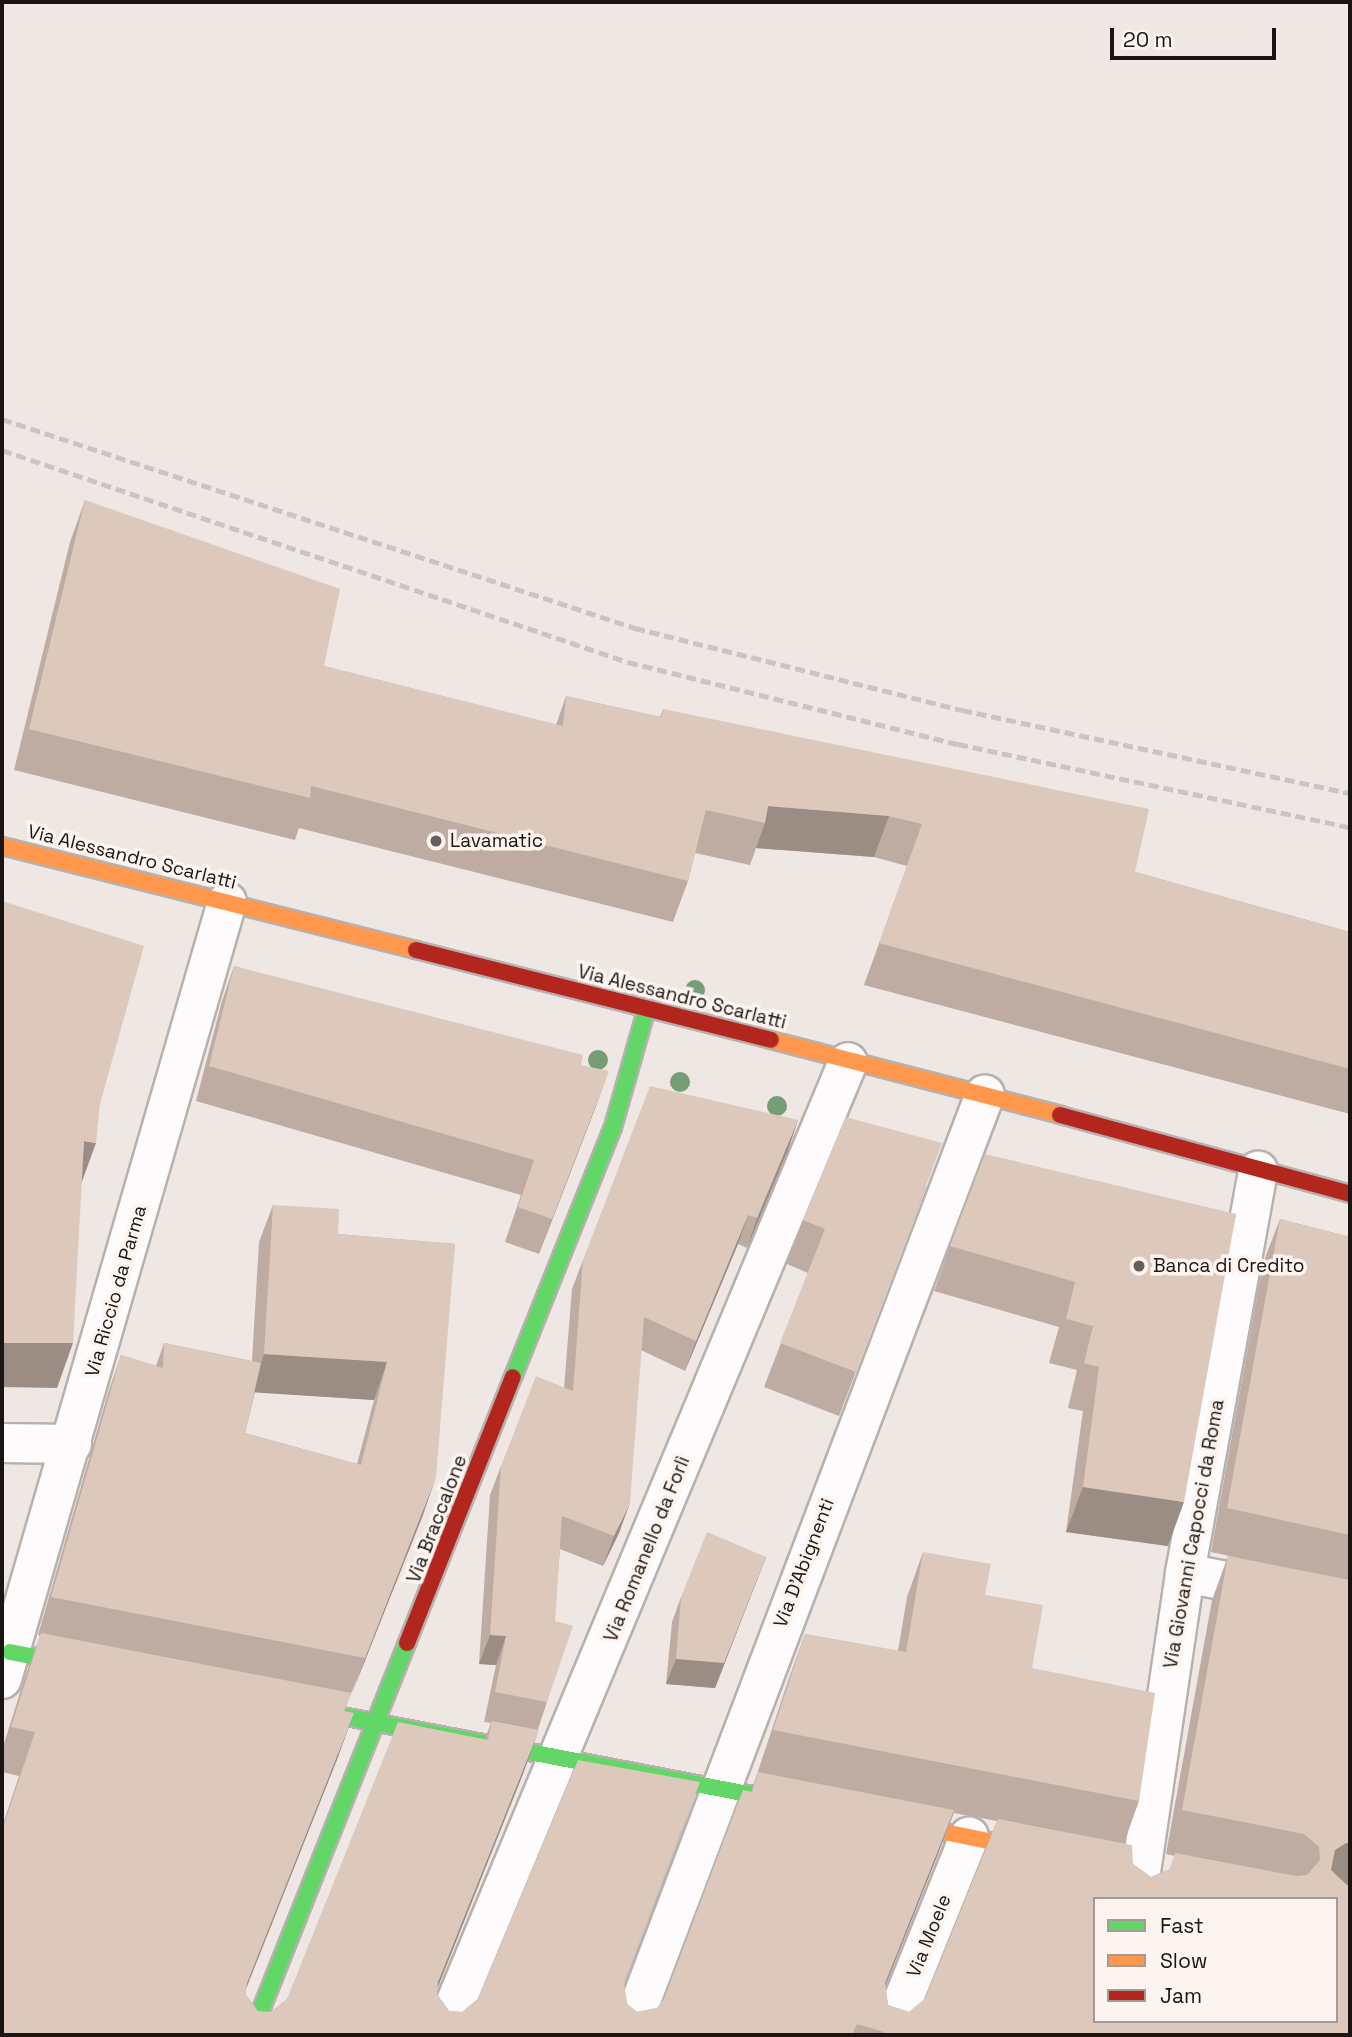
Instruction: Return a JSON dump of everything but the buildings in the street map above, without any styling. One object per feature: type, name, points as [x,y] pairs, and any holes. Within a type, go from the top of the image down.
[{"type":"street","name":"Via Alessandro Scarlatti","points":[[2,846],[848,1062],[985,1094],[1258,1171],[1350,1194]]},
{"type":"street","name":"Via Riccio da Parma","points":[[6,1666],[227,902]]},
{"type":"street","name":"Via Braccalone","points":[[251,2035],[380,1723],[613,1127],[646,1011]]},
{"type":"street","name":"Via Romanello da Forlì","points":[[442,2035],[561,1758],[848,1062]]},
{"type":"street","name":"Via D'Abignenti","points":[[628,2035],[717,1788],[985,1094]]},
{"type":"street","name":"Via Giovanni Capocci da Roma","points":[[1140,1879],[1185,1573],[1258,1171]]},
{"type":"street","points":[[2,1443],[72,1444]]},
{"type":"street","points":[[1185,1573],[1350,1605]]},
{"type":"street","points":[[6,1666],[106,1671]]},
{"type":"street","points":[[284,1705],[810,1806]]},
{"type":"street","points":[[876,1819],[1061,1856]]},
{"type":"street","name":"Via Moele","points":[[889,2035],[969,1837]]},
{"type":"railway","points":[[2,419],[635,628],[962,710],[1350,793]]},
{"type":"railway","points":[[2,450],[628,662],[958,744],[1350,827]]},
{"type":"traffic: fast","points":[[513,1377],[613,1127],[646,1011]]},
{"type":"traffic: fast","points":[[251,2035],[407,1643]]},
{"type":"traffic: fast","points":[[10,1652],[83,1666]]},
{"type":"traffic: fast","points":[[300,1708],[795,1803]]},
{"type":"traffic: slow","points":[[2,846],[416,950]]},
{"type":"traffic: slow","points":[[771,1040],[1060,1115]]},
{"type":"traffic: slow","points":[[895,1822],[1042,1852]]},
{"type":"traffic: jam","points":[[416,950],[771,1040]]},
{"type":"traffic: jam","points":[[1060,1115],[1350,1194]]},
{"type":"traffic: jam","points":[[407,1643],[513,1377]]},
{"type":"place","name":"Lavamatic","points":[[436,841]]},
{"type":"place","name":"Banca di Credito","points":[[1139,1266]]}]
